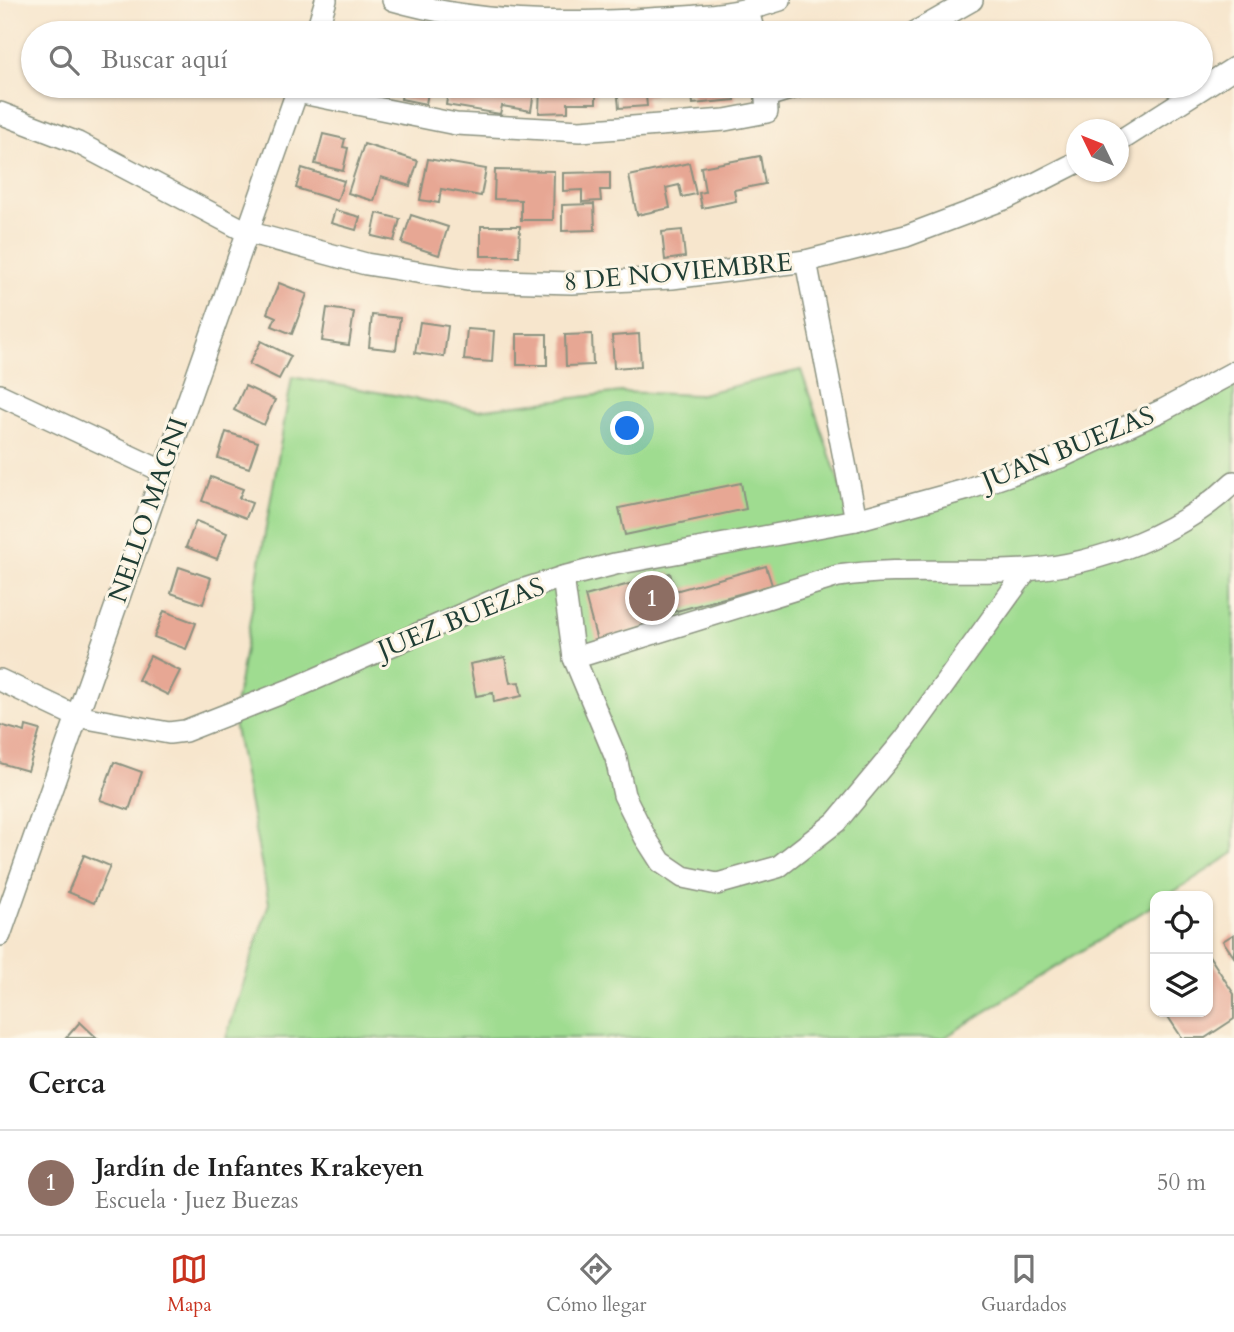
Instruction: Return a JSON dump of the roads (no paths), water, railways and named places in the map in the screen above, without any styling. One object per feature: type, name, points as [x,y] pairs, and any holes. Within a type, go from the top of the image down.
[{"type":"street","points":[[320,21],[326,0]]},
{"type":"street","points":[[393,0],[468,15],[525,21]]},
{"type":"street","points":[[617,21],[727,14],[748,11],[780,0]]},
{"type":"street","points":[[935,21],[972,0]]},
{"type":"street","points":[[748,11],[751,21]]},
{"type":"street","points":[[1213,81],[1234,68]]},
{"type":"street","name":"NELLO MAGNI","points":[[0,935],[295,98]]},
{"type":"street","points":[[339,98],[456,124],[580,131],[725,120],[767,112],[766,98]]},
{"type":"street","points":[[1129,135],[1187,98]]},
{"type":"street","name":"8 DE NOVIEMBRE","points":[[0,113],[78,143],[247,232],[366,264],[467,280],[572,283],[673,278],[806,261],[906,236],[1007,198],[1066,168]]},
{"type":"street","points":[[806,261],[856,520]]},
{"type":"street","name":"JUAN BUEZAS","points":[[856,520],[965,490],[1060,457],[1163,410],[1234,372]]},
{"type":"street","points":[[0,395],[162,471]]},
{"type":"street","points":[[574,658],[838,576],[866,572],[1027,570],[1093,558],[1149,538],[1193,515],[1234,482]]},
{"type":"street","name":"JUEZ BUEZAS","points":[[0,680],[76,716],[169,733],[185,731],[321,677],[506,595],[563,577],[615,564],[856,520]]},
{"type":"street","points":[[563,577],[574,658],[616,758],[624,795],[645,838],[661,862],[683,877],[717,884],[778,867],[836,822],[905,739],[1027,570]]},
{"type":"place","name":"Jardín de Infantes Krakeyen","points":[[652,598]]}]
